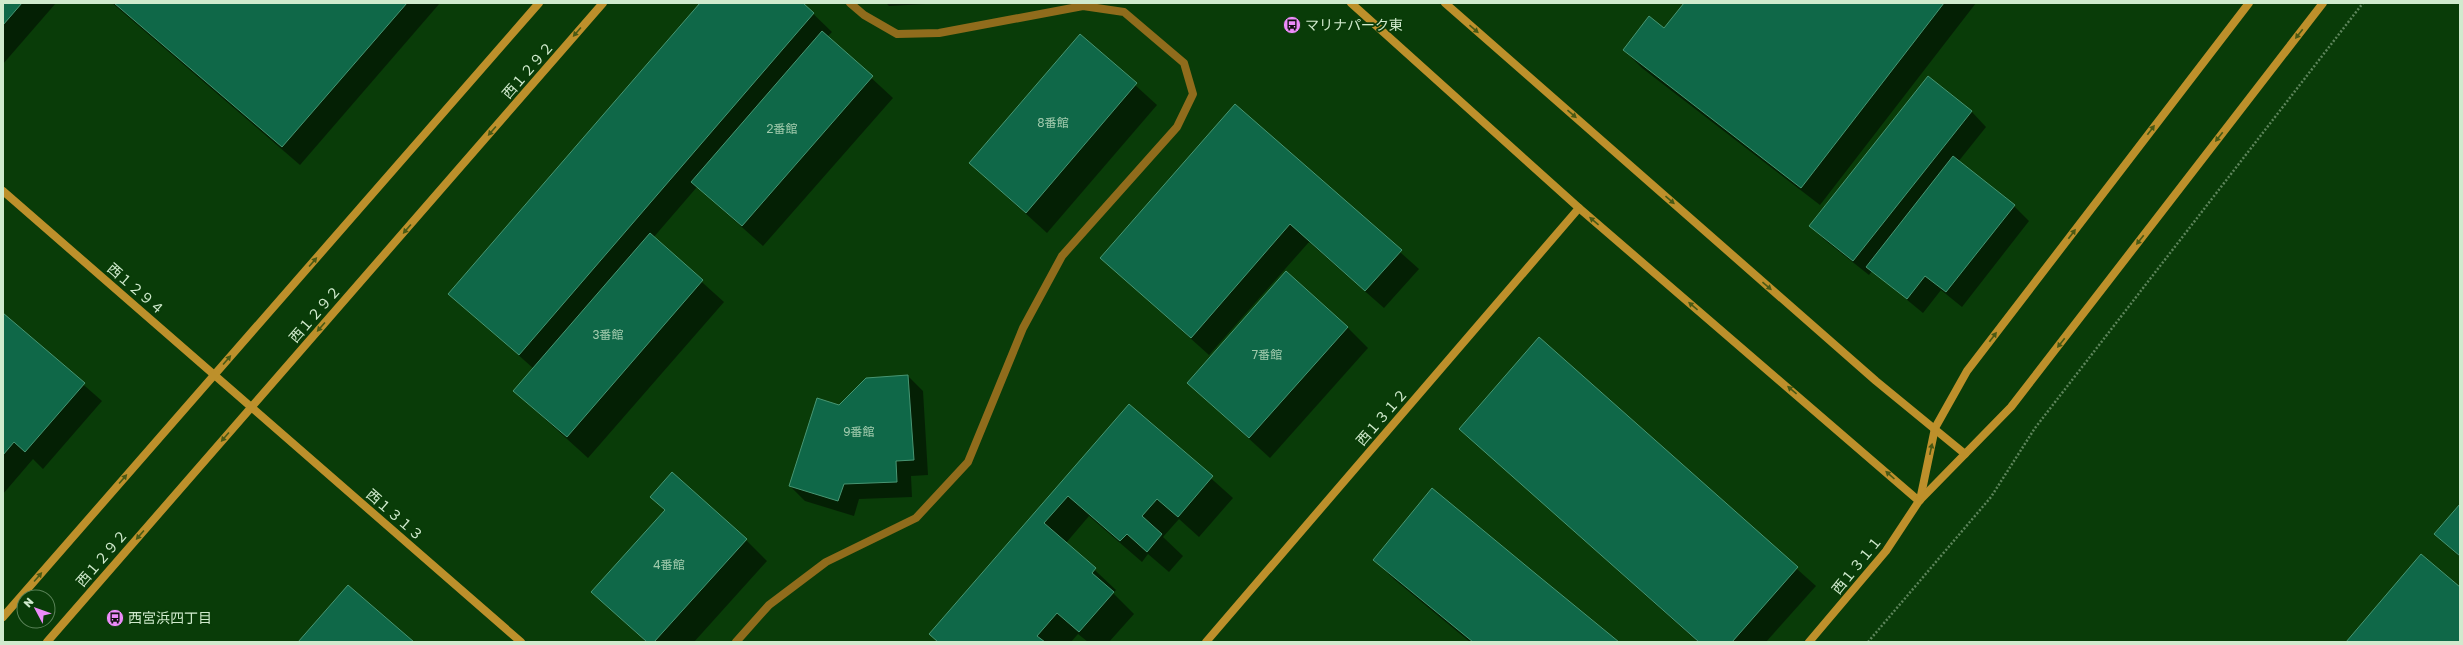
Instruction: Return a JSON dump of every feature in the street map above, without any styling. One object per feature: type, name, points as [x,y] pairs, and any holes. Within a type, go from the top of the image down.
[{"type":"street","points":[[3,616],[539,3]]},
{"type":"street","name":"西１２９２","points":[[47,642],[603,3]]},
{"type":"street","points":[[1351,3],[1579,208],[1919,501]]},
{"type":"street","points":[[1445,3],[1876,381],[1965,454]]},
{"type":"street","points":[[1919,501],[1935,428],[1968,370],[2249,3]]},
{"type":"street","points":[[1919,501],[2011,407],[2323,3]]},
{"type":"street","name":"西１２９４","points":[[3,191],[251,408]]},
{"type":"street","name":"西１３１２","points":[[1206,642],[1579,208]]},
{"type":"street","name":"西１３１３","points":[[251,408],[522,642]]},
{"type":"street","name":"西１３１１","points":[[1809,642],[1886,551],[1919,501]]},
{"type":"lane","points":[[736,642],[770,605],[826,562],[916,518],[968,462],[1023,328],[1062,256],[1177,127],[1193,94],[1184,63],[1124,12],[1083,6],[939,32],[897,34],[864,15],[850,3]]},
{"type":"path","points":[[1868,642],[1991,497],[2035,428],[2363,3]]},
{"type":"building","points":[[3,3],[22,3],[3,25]]},
{"type":"building","points":[[114,3],[407,3],[282,147]]},
{"type":"building","points":[[700,3],[803,3],[814,13],[519,355],[448,294]]},
{"type":"building","points":[[1684,3],[1944,3],[1801,188],[1623,50],[1649,16],[1664,28]]},
{"type":"building","points":[[822,31],[873,76],[742,226],[691,182]]},
{"type":"building","points":[[1080,34],[1137,83],[1026,213],[969,163]]},
{"type":"building","points":[[1928,76],[1972,111],[1853,261],[1809,226]]},
{"type":"building","points":[[1235,104],[1402,250],[1365,291],[1290,224],[1191,338],[1100,258]]},
{"type":"building","points":[[1953,156],[2015,205],[1946,292],[1925,276],[1907,299],[1866,267]]},
{"type":"building","points":[[650,233],[703,280],[567,437],[513,391]]},
{"type":"building","points":[[1286,271],[1348,327],[1249,438],[1187,383]]},
{"type":"building","points":[[3,313],[85,383],[25,452],[14,442],[3,455]]},
{"type":"building","points":[[1539,337],[1798,567],[1732,642],[1699,642],[1459,429]]},
{"type":"building","points":[[908,375],[914,460],[896,461],[897,482],[844,484],[838,501],[789,486],[817,398],[839,405],[866,378]]},
{"type":"building","points":[[1129,404],[1213,476],[1178,517],[1157,499],[1142,516],[1162,534],[1147,552],[1127,534],[1120,541],[1068,496],[1044,523],[1096,568],[1092,573],[1114,592],[1079,632],[1057,613],[1037,636],[1045,642],[938,642],[929,634]]},
{"type":"building","points":[[672,472],[747,539],[654,642],[647,642],[591,592],[665,510],[650,497]]},
{"type":"building","points":[[1432,488],[1619,642],[1473,642],[1373,560]]},
{"type":"building","points":[[2460,504],[2460,556],[2434,534]]},
{"type":"building","points":[[2421,554],[2460,587],[2460,642],[2346,642]]},
{"type":"building","points":[[348,585],[414,642],[298,642]]},
{"type":"place","name":"マリナパーク東","points":[[1292,25]]},
{"type":"place","name":"西宮浜四丁目","points":[[115,618]]}]
